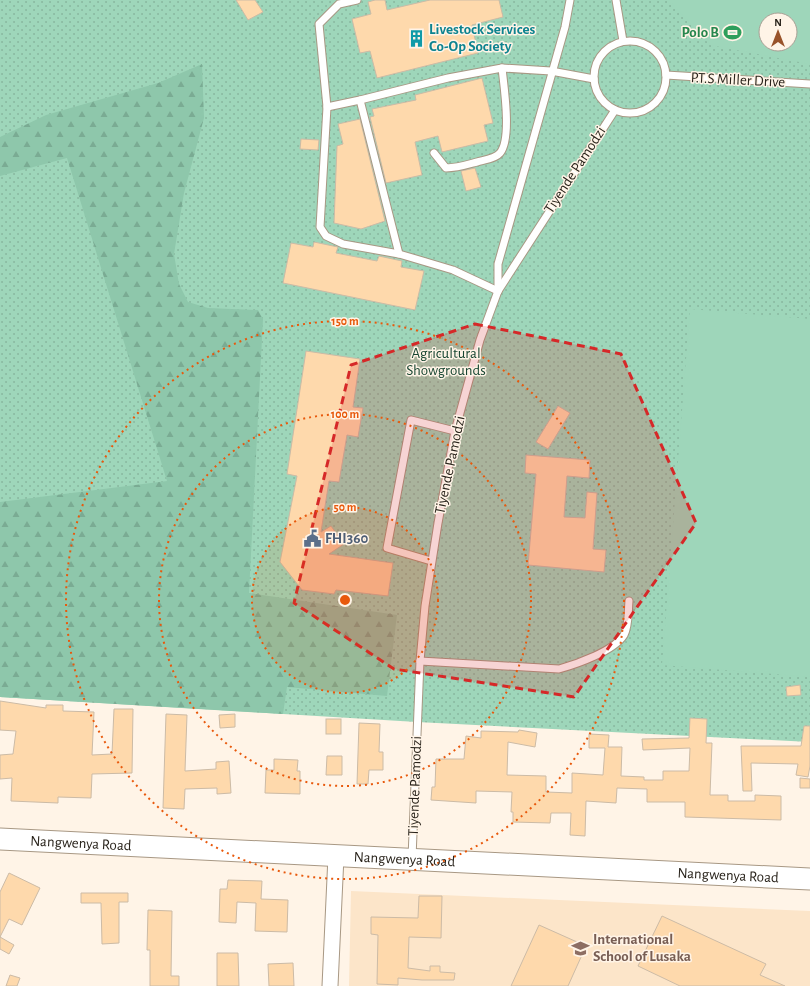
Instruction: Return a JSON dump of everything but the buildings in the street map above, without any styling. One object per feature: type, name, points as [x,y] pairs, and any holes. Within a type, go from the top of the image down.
[{"type":"main road","name":"Nangwenya Road","points":[[0,839],[336,856],[412,858],[810,879]]},
{"type":"street","points":[[330,986],[336,856]]},
{"type":"lane","points":[[356,0],[339,4],[319,24],[327,107],[320,227],[326,236],[344,244],[399,254],[453,270],[498,291],[498,264],[551,71],[565,27],[570,0]]},
{"type":"lane","points":[[616,0],[623,41]]},
{"type":"lane","points":[[623,41],[638,42],[652,48],[662,61],[666,75],[666,83],[661,97],[650,108],[636,113],[622,113],[614,110],[602,100],[598,94],[594,79],[595,71],[602,56],[608,49],[623,41]]},
{"type":"lane","points":[[327,107],[448,78],[502,68],[551,71],[594,79]]},
{"type":"lane","points":[[434,153],[446,168],[456,168],[492,158],[501,152],[507,134],[502,68]]},
{"type":"lane","name":"P.T.S Miller Drive","points":[[666,75],[810,84]]},
{"type":"lane","points":[[360,100],[399,254]]},
{"type":"lane","name":"Tiyende Pamodzi","points":[[412,858],[420,660],[425,606],[431,561],[455,431],[480,340],[498,291],[614,110]]},
{"type":"lane","points":[[431,561],[387,548],[388,541],[411,420],[455,431]]},
{"type":"lane","points":[[420,660],[559,669],[577,664],[600,653],[618,641],[624,634],[627,626],[629,601]]},
{"type":"highlighted area","points":[[475,324],[621,354],[696,523],[574,697],[394,669],[294,603],[351,365]]},
{"type":"shaded area","name":"International School of Lusaka","points":[[351,891],[810,911],[810,986],[349,986]]},
{"type":"green space","name":"Agricultural Showgrounds","points":[[0,0],[810,0],[810,742],[417,722],[0,697]]},
{"type":"green space","name":"Polo B","points":[[669,0],[810,0],[810,64],[710,45]]},
{"type":"green space","points":[[202,64],[204,118],[184,193],[174,254],[179,284],[188,302],[208,308],[258,310],[263,319],[249,593],[397,615],[387,696],[287,687],[283,714],[0,697],[0,502],[167,481],[67,158],[0,176],[0,137],[46,115],[158,83]]},
{"type":"green space","points":[[690,309],[810,319],[810,677],[662,665]]},
{"type":"place","name":"Polo B","points":[[732,32]]},
{"type":"place","name":"Livestock Services Co-Op Society","points":[[416,38]]},
{"type":"place","name":"FHI360","points":[[312,538]]},
{"type":"place","name":"International School of Lusaka","points":[[580,948]]}]
